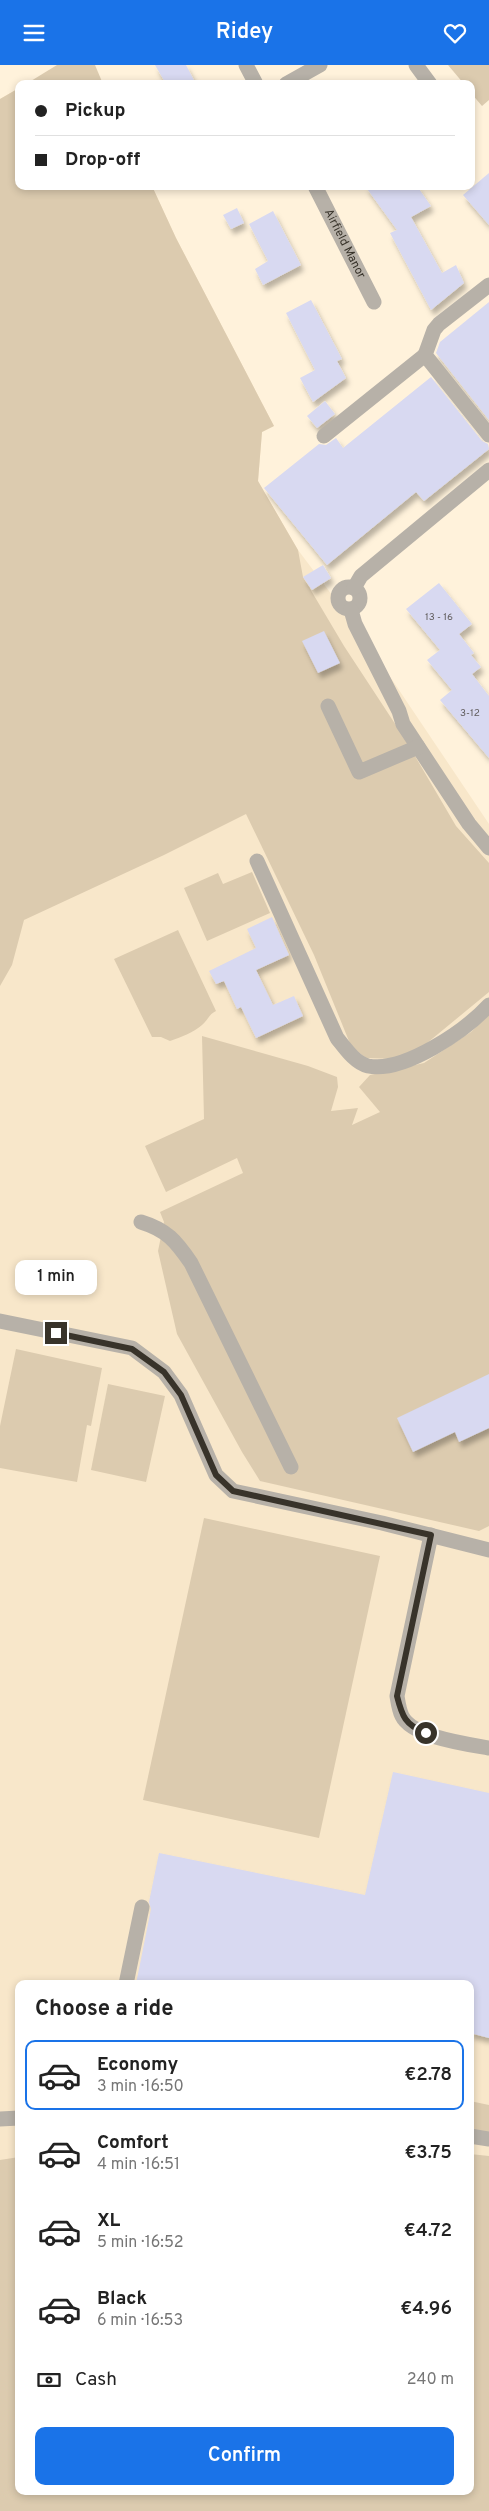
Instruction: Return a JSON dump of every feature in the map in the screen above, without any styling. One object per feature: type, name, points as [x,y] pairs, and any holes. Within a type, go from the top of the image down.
[{"type":"street","points":[[246,65],[254,80]]},
{"type":"street","points":[[293,80],[320,65]]},
{"type":"street","points":[[416,65],[427,80]]},
{"type":"street","name":"Airfield Manor","points":[[317,190],[374,303]]},
{"type":"street","points":[[324,436],[425,355],[434,330],[439,324],[489,285]]},
{"type":"street","points":[[425,355],[489,435]]},
{"type":"street","points":[[489,469],[362,576],[354,588],[360,593],[361,601],[357,607],[351,610],[355,624],[399,711],[403,724],[470,825],[489,848]]},
{"type":"street","points":[[328,707],[359,772],[418,747]]},
{"type":"street","points":[[257,861],[337,1038],[351,1055],[366,1065],[386,1067],[410,1061],[460,1029],[489,1005]]},
{"type":"street","points":[[141,1222],[159,1228],[176,1241],[191,1263],[291,1467]]},
{"type":"street","points":[[0,1321],[132,1349],[164,1372],[181,1395],[216,1475],[233,1491],[431,1535],[489,1550]]},
{"type":"street","points":[[431,1535],[397,1696],[402,1717],[416,1729],[436,1737],[489,1748]]},
{"type":"street","points":[[127,1980],[142,1907]]},
{"type":"street","points":[[0,2119],[15,2118]]},
{"type":"street","points":[[474,2137],[489,2139]]},
{"type":"shaded area","points":[[57,65],[95,65],[101,80],[33,80]]},
{"type":"shaded area","points":[[448,65],[489,65],[489,100],[482,106],[475,98],[475,80],[461,80]]},
{"type":"shaded area","points":[[15,90],[15,190],[154,190],[176,238],[274,426],[262,432],[258,481],[298,550],[360,632],[489,824],[489,2511],[0,2511],[0,99]]},
{"type":"shaded area","points":[[15,90],[15,190],[154,190],[176,238],[274,426],[262,432],[258,481],[298,550],[303,577],[344,646],[405,739],[456,826],[489,863],[489,992],[421,1048],[396,1059],[366,1058],[351,1046],[314,955],[246,814],[164,855],[24,920],[12,965],[0,986],[0,99]]},
{"type":"shaded area","points":[[252,872],[270,913],[207,941],[184,888],[218,873],[223,884]]},
{"type":"shaded area","points":[[178,930],[216,1011],[195,1030],[170,1041],[161,1037],[152,1037],[114,959]]},
{"type":"shaded area","points":[[489,1015],[489,1526],[479,1531],[260,1481],[177,1334],[158,1251],[164,1222],[160,1212],[243,1173],[237,1158],[166,1192],[145,1146],[204,1119],[202,1036],[308,1066],[337,1077],[338,1087],[331,1111],[358,1108],[352,1125],[380,1112],[359,1087],[370,1075],[424,1063],[471,1032]]},
{"type":"shaded area","points":[[16,1349],[102,1368],[91,1426],[87,1425],[77,1482],[0,1468],[0,1426]]},
{"type":"shaded area","points":[[108,1384],[165,1396],[146,1482],[91,1470]]},
{"type":"shaded area","points":[[204,1518],[380,1556],[319,1838],[143,1800]]},
{"type":"shaded area","points":[[474,2102],[489,2105],[489,2134],[474,2132]]},
{"type":"shaded area","points":[[474,2154],[489,2156],[489,2511],[0,2511],[0,2160],[15,2158],[15,2495],[474,2495]]},
{"type":"building","points":[[155,65],[186,65],[194,80],[164,80]]},
{"type":"building","points":[[489,173],[489,225],[463,195],[469,190],[475,190],[475,185]]},
{"type":"building","points":[[368,190],[420,190],[431,206],[411,217],[442,273],[456,265],[464,283],[431,310],[390,233],[397,230]]},
{"type":"building","points":[[237,208],[244,223],[231,229],[223,215]]},
{"type":"building","points":[[273,211],[301,265],[263,285],[255,269],[268,261],[249,224]]},
{"type":"building","points":[[311,300],[342,359],[337,361],[346,378],[313,402],[300,378],[315,370],[286,313]]},
{"type":"building","points":[[489,302],[489,420],[436,353],[440,342]]},
{"type":"building","points":[[431,377],[482,441],[488,444],[489,449],[424,501],[416,492],[327,565],[264,488],[319,444],[326,445],[336,438],[343,448]]},
{"type":"building","points":[[325,401],[335,414],[317,428],[307,416]]},
{"type":"building","points":[[323,565],[331,578],[312,590],[303,577]]},
{"type":"building","points":[[439,583],[472,624],[459,634],[474,653],[471,655],[481,667],[472,674],[489,696],[489,758],[440,700],[452,690],[427,660],[440,650],[406,609]]},
{"type":"building","points":[[324,631],[340,663],[318,673],[302,641]]},
{"type":"building","points":[[272,917],[289,955],[256,970],[273,1005],[294,996],[303,1016],[256,1038],[241,1007],[237,1009],[224,981],[216,984],[209,971],[256,948],[247,929]]},
{"type":"building","points":[[489,1374],[489,1428],[459,1442],[455,1432],[413,1452],[397,1418]]},
{"type":"building","points":[[393,1772],[489,1793],[489,2038],[474,2034],[474,1980],[137,1980],[151,1909],[149,1902],[159,1853],[365,1895]]},
{"type":"route","points":[[56,1333],[132,1349],[164,1372],[181,1395],[216,1475],[233,1491],[431,1535],[397,1696],[402,1717],[416,1729],[426,1733]]}]
